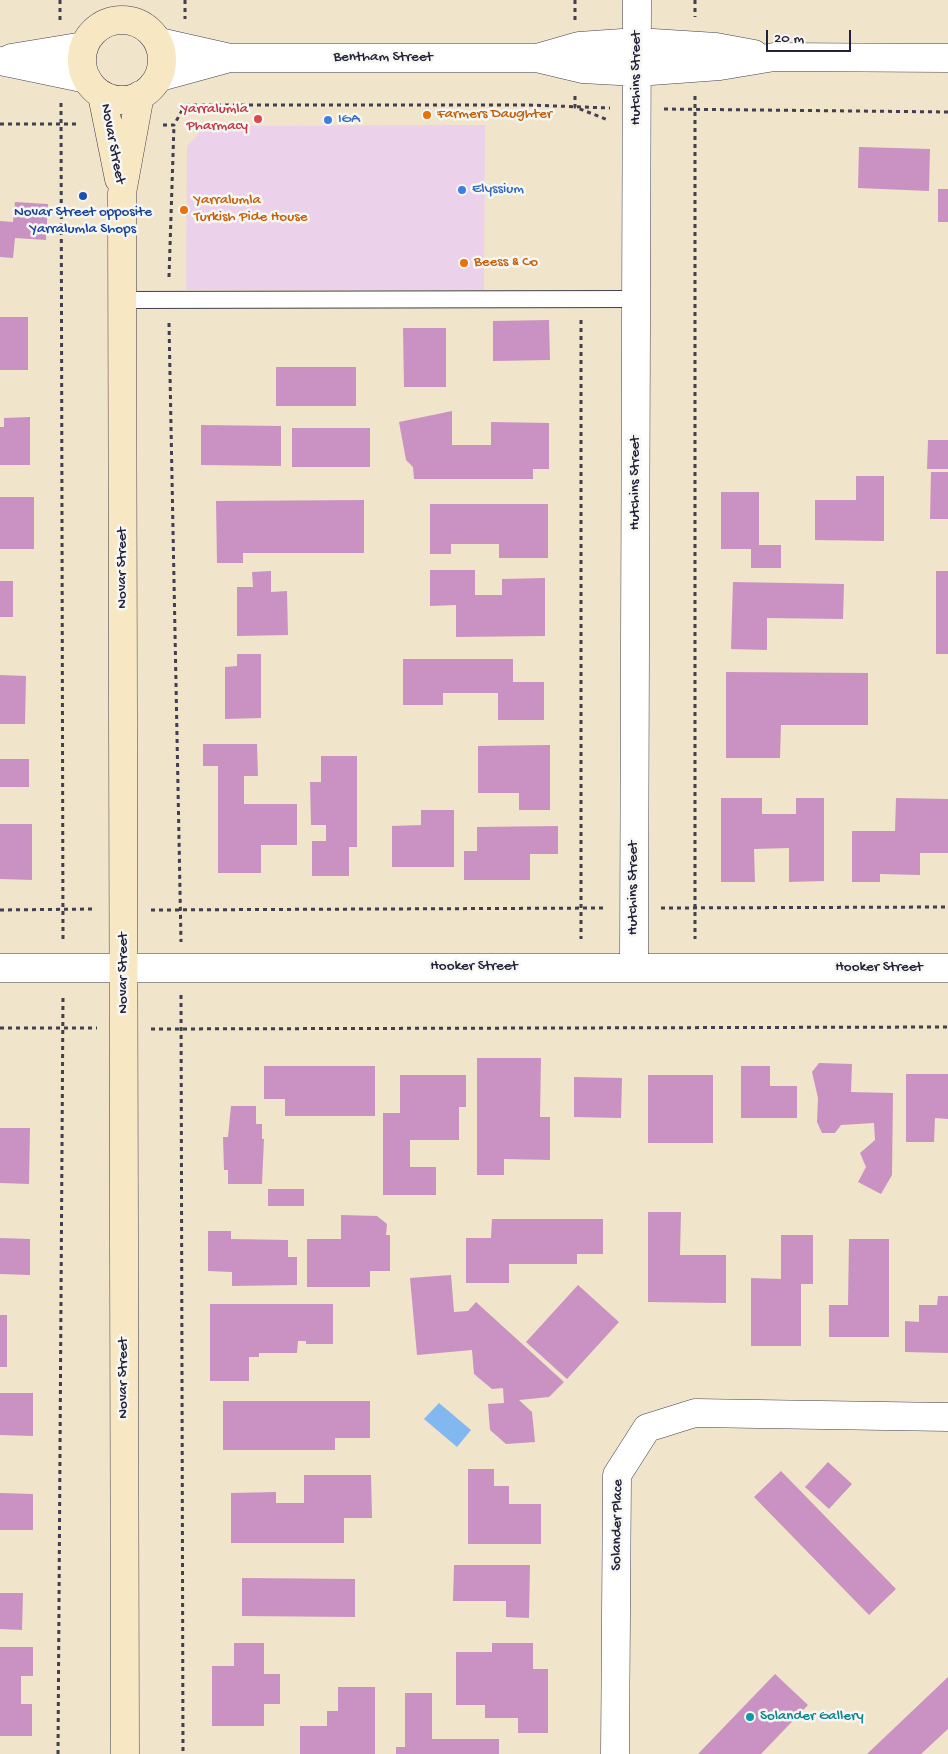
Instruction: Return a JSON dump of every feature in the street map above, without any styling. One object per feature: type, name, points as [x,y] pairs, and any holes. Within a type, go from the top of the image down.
[{"type":"main road","name":"Novar Street","points":[[102,0],[81,62],[108,124],[122,193]]},
{"type":"main road","points":[[140,0],[164,59],[160,77],[152,88],[140,95],[121,100],[81,62],[106,22],[119,19],[134,21],[153,35]]},
{"type":"main road","name":"Novar Street","points":[[125,1754],[122,193],[140,95]]},
{"type":"street","name":"Hutchins Street","points":[[634,967],[636,299],[627,116],[637,72],[637,0]]},
{"type":"street","name":"Bentham Street","points":[[153,35],[230,58]]},
{"type":"street","name":"Bentham Street","points":[[160,77],[230,58],[575,57],[637,42],[695,57],[948,58]]},
{"type":"street","name":"Bentham Street","points":[[575,57],[637,72],[695,57]]},
{"type":"street","points":[[0,61],[81,62]]},
{"type":"street","name":"Hooker Street","points":[[0,968],[948,968]]},
{"type":"street","name":"Solander Place","points":[[614,1754],[617,1475],[647,1428],[695,1413],[948,1417]]},
{"type":"lane","points":[[122,300],[636,299]]},
{"type":"path","points":[[58,1754],[63,1028],[62,124],[81,62],[60,0]]},
{"type":"path","points":[[575,0],[575,106]]},
{"type":"path","points":[[695,0],[695,967]]},
{"type":"path","points":[[185,105],[575,106],[627,116],[695,109],[948,112]]},
{"type":"path","points":[[575,106],[627,116]]},
{"type":"path","points":[[0,124],[108,124]]},
{"type":"path","points":[[580,299],[581,967]]},
{"type":"path","points":[[0,910],[948,907]]},
{"type":"path","points":[[0,1028],[192,1030],[948,1028]]},
{"type":"shaded area","points":[[485,125],[484,290],[186,290],[187,146],[206,126]]},
{"type":"water","points":[[439,1403],[471,1430],[457,1447],[424,1419]]},
{"type":"building","points":[[859,147],[930,149],[929,191],[858,188]]},
{"type":"building","points":[[938,189],[948,189],[948,222],[938,222]]},
{"type":"building","points":[[15,202],[48,204],[46,240],[15,238],[13,258],[0,257],[0,221],[13,222]]},
{"type":"building","points":[[0,317],[28,317],[28,370],[0,370]]},
{"type":"building","points":[[549,320],[550,360],[493,361],[493,321]]},
{"type":"building","points":[[403,328],[446,328],[446,387],[404,387]]},
{"type":"building","points":[[276,367],[356,367],[356,406],[276,406]]},
{"type":"building","points":[[452,411],[452,445],[491,445],[491,422],[549,423],[549,469],[533,469],[533,479],[414,479],[413,467],[406,460],[399,422]]},
{"type":"building","points":[[30,417],[30,465],[0,465],[0,427],[4,427],[4,418]]},
{"type":"building","points":[[201,425],[281,426],[281,466],[201,465]]},
{"type":"building","points":[[292,428],[370,428],[370,467],[292,467]]},
{"type":"building","points":[[928,440],[948,440],[948,469],[927,469]]},
{"type":"building","points":[[931,472],[948,472],[948,519],[930,519]]},
{"type":"building","points":[[856,476],[884,476],[884,541],[815,540],[815,500],[856,500]]},
{"type":"building","points":[[721,492],[759,492],[759,545],[781,545],[781,568],[751,568],[751,549],[721,549]]},
{"type":"building","points":[[0,497],[34,497],[34,549],[0,549]]},
{"type":"building","points":[[364,500],[364,553],[243,553],[243,563],[217,563],[216,501]]},
{"type":"building","points":[[430,504],[548,504],[548,558],[499,558],[499,544],[451,544],[451,554],[430,554]]},
{"type":"building","points":[[430,570],[475,570],[475,595],[502,595],[502,579],[545,578],[545,636],[456,637],[456,605],[430,606]]},
{"type":"building","points":[[271,571],[271,592],[287,591],[288,635],[237,636],[237,587],[253,587],[252,572]]},
{"type":"building","points":[[936,571],[948,571],[948,654],[936,654]]},
{"type":"building","points":[[0,581],[13,581],[13,617],[0,617]]},
{"type":"building","points":[[733,582],[844,584],[843,619],[767,618],[767,650],[731,649]]},
{"type":"building","points":[[237,654],[261,654],[261,718],[225,719],[225,667],[237,666]]},
{"type":"building","points":[[403,659],[513,659],[513,682],[544,682],[544,720],[498,720],[498,693],[443,693],[443,705],[403,705]]},
{"type":"building","points":[[726,672],[868,673],[868,725],[781,725],[780,758],[726,758]]},
{"type":"building","points":[[0,675],[26,676],[25,724],[0,724]]},
{"type":"building","points":[[203,744],[257,744],[258,776],[244,776],[244,804],[297,804],[297,845],[261,845],[261,873],[218,873],[218,766],[203,766]]},
{"type":"building","points":[[550,745],[550,810],[519,810],[519,793],[478,793],[478,746]]},
{"type":"building","points":[[321,756],[357,756],[357,847],[349,847],[349,876],[312,876],[312,841],[326,841],[326,825],[311,825],[310,782],[321,782]]},
{"type":"building","points":[[0,759],[29,759],[29,787],[0,787]]},
{"type":"building","points":[[721,798],[762,798],[762,814],[796,814],[796,798],[824,798],[824,881],[789,882],[789,848],[754,849],[755,882],[721,882]]},
{"type":"building","points":[[896,798],[948,799],[948,853],[920,853],[920,875],[880,874],[880,882],[852,882],[852,831],[895,831]]},
{"type":"building","points":[[421,810],[454,810],[454,867],[392,867],[392,826],[421,825]]},
{"type":"building","points":[[0,824],[32,824],[32,880],[0,879]]},
{"type":"building","points":[[558,826],[558,854],[530,854],[530,880],[464,880],[464,851],[477,851],[477,827]]},
{"type":"building","points":[[477,1058],[541,1058],[540,1117],[550,1117],[550,1160],[504,1159],[504,1175],[477,1175]]},
{"type":"building","points":[[819,1063],[852,1064],[851,1092],[893,1093],[892,1175],[881,1194],[858,1182],[866,1167],[860,1153],[875,1140],[874,1123],[841,1125],[835,1133],[822,1133],[817,1122],[818,1098],[812,1072]]},
{"type":"building","points":[[264,1066],[375,1066],[375,1116],[285,1116],[285,1099],[264,1099]]},
{"type":"building","points":[[741,1066],[770,1066],[770,1086],[797,1086],[797,1118],[741,1118]]},
{"type":"building","points":[[906,1074],[948,1074],[948,1119],[935,1118],[934,1142],[906,1142]]},
{"type":"building","points":[[400,1075],[466,1075],[466,1107],[459,1107],[459,1140],[410,1140],[410,1167],[436,1167],[436,1195],[383,1195],[383,1113],[400,1113]]},
{"type":"building","points":[[648,1075],[713,1075],[713,1143],[648,1143]]},
{"type":"building","points":[[574,1077],[622,1078],[621,1118],[574,1117]]},
{"type":"building","points":[[231,1106],[256,1106],[256,1124],[262,1124],[262,1139],[264,1139],[262,1184],[228,1184],[228,1170],[224,1170],[223,1137],[228,1137]]},
{"type":"building","points":[[0,1128],[30,1128],[29,1184],[0,1183]]},
{"type":"building","points":[[268,1189],[304,1189],[304,1206],[268,1206]]},
{"type":"building","points":[[648,1212],[681,1212],[680,1255],[726,1255],[726,1303],[648,1302]]},
{"type":"building","points":[[341,1215],[377,1216],[387,1224],[386,1235],[390,1235],[390,1271],[370,1271],[370,1287],[307,1287],[307,1239],[341,1239]]},
{"type":"building","points":[[492,1219],[603,1219],[603,1254],[577,1254],[577,1264],[509,1264],[509,1283],[466,1283],[466,1238],[491,1238]]},
{"type":"building","points":[[208,1231],[231,1231],[231,1239],[288,1240],[288,1257],[297,1257],[297,1285],[232,1286],[232,1272],[208,1271]]},
{"type":"building","points":[[781,1235],[813,1235],[813,1284],[801,1284],[801,1346],[751,1346],[751,1278],[781,1279]]},
{"type":"building","points":[[0,1238],[30,1239],[30,1275],[0,1274]]},
{"type":"building","points":[[849,1239],[889,1239],[889,1337],[829,1337],[829,1305],[848,1305]]},
{"type":"building","points":[[451,1275],[454,1312],[468,1311],[476,1302],[564,1382],[549,1397],[519,1400],[532,1412],[535,1442],[506,1444],[490,1430],[488,1404],[504,1403],[503,1388],[492,1389],[474,1374],[472,1350],[417,1355],[410,1278]]},
{"type":"building","points":[[578,1285],[619,1322],[567,1379],[526,1342]]},
{"type":"building","points":[[938,1296],[948,1296],[948,1353],[905,1352],[905,1321],[919,1322],[919,1305],[937,1305]]},
{"type":"building","points":[[210,1304],[333,1304],[333,1344],[306,1344],[306,1341],[298,1341],[297,1353],[259,1353],[259,1357],[249,1357],[249,1381],[210,1381]]},
{"type":"building","points":[[0,1315],[7,1315],[7,1367],[0,1367]]},
{"type":"building","points":[[0,1393],[33,1393],[33,1436],[0,1435]]},
{"type":"building","points":[[223,1401],[370,1401],[370,1438],[335,1438],[335,1450],[223,1450]]},
{"type":"building","points":[[828,1462],[852,1484],[829,1509],[805,1487]]},
{"type":"building","points":[[468,1469],[494,1469],[494,1486],[509,1486],[509,1504],[541,1504],[541,1544],[468,1544]]},
{"type":"building","points":[[781,1471],[896,1589],[869,1615],[754,1497]]},
{"type":"building","points":[[304,1475],[371,1475],[372,1518],[344,1518],[344,1543],[231,1543],[231,1493],[276,1492],[276,1503],[304,1503]]},
{"type":"building","points":[[0,1493],[33,1494],[33,1530],[0,1530]]},
{"type":"building","points":[[454,1565],[530,1565],[529,1618],[506,1617],[506,1601],[453,1601]]},
{"type":"building","points":[[242,1578],[355,1579],[355,1617],[242,1616]]},
{"type":"building","points":[[0,1593],[23,1593],[22,1630],[0,1629]]},
{"type":"building","points":[[234,1643],[264,1643],[264,1674],[280,1674],[280,1704],[264,1704],[264,1726],[212,1726],[212,1666],[234,1666]]},
{"type":"building","points":[[492,1643],[533,1643],[533,1669],[548,1669],[548,1733],[518,1733],[518,1718],[485,1718],[485,1705],[456,1705],[456,1652],[492,1652]]},
{"type":"building","points":[[0,1647],[33,1647],[33,1676],[21,1676],[21,1704],[32,1704],[32,1736],[0,1736]]},
{"type":"building","points":[[775,1674],[808,1705],[761,1754],[698,1754]]},
{"type":"building","points":[[948,1677],[948,1729],[921,1754],[867,1754]]},
{"type":"building","points":[[338,1687],[375,1687],[375,1754],[300,1754],[300,1726],[327,1726],[327,1711],[338,1711]]},
{"type":"building","points":[[405,1693],[432,1693],[432,1739],[499,1739],[499,1754],[396,1754],[396,1747],[405,1747]]},
{"type":"place","name":"Farmers Daughter","points":[[427,115]]},
{"type":"place","name":"Yarralumla Pharmacy","points":[[258,119]]},
{"type":"place","name":"IGA","points":[[328,120]]},
{"type":"place","name":"Elyssium","points":[[462,190]]},
{"type":"place","name":"Novar Street opposite Yarralumla Shops","points":[[83,196]]},
{"type":"place","name":"Yarralumla Turkish Pide House","points":[[184,210]]},
{"type":"place","name":"Beess & Co","points":[[464,263]]},
{"type":"place","name":"Solander Gallery","points":[[750,1717]]}]
